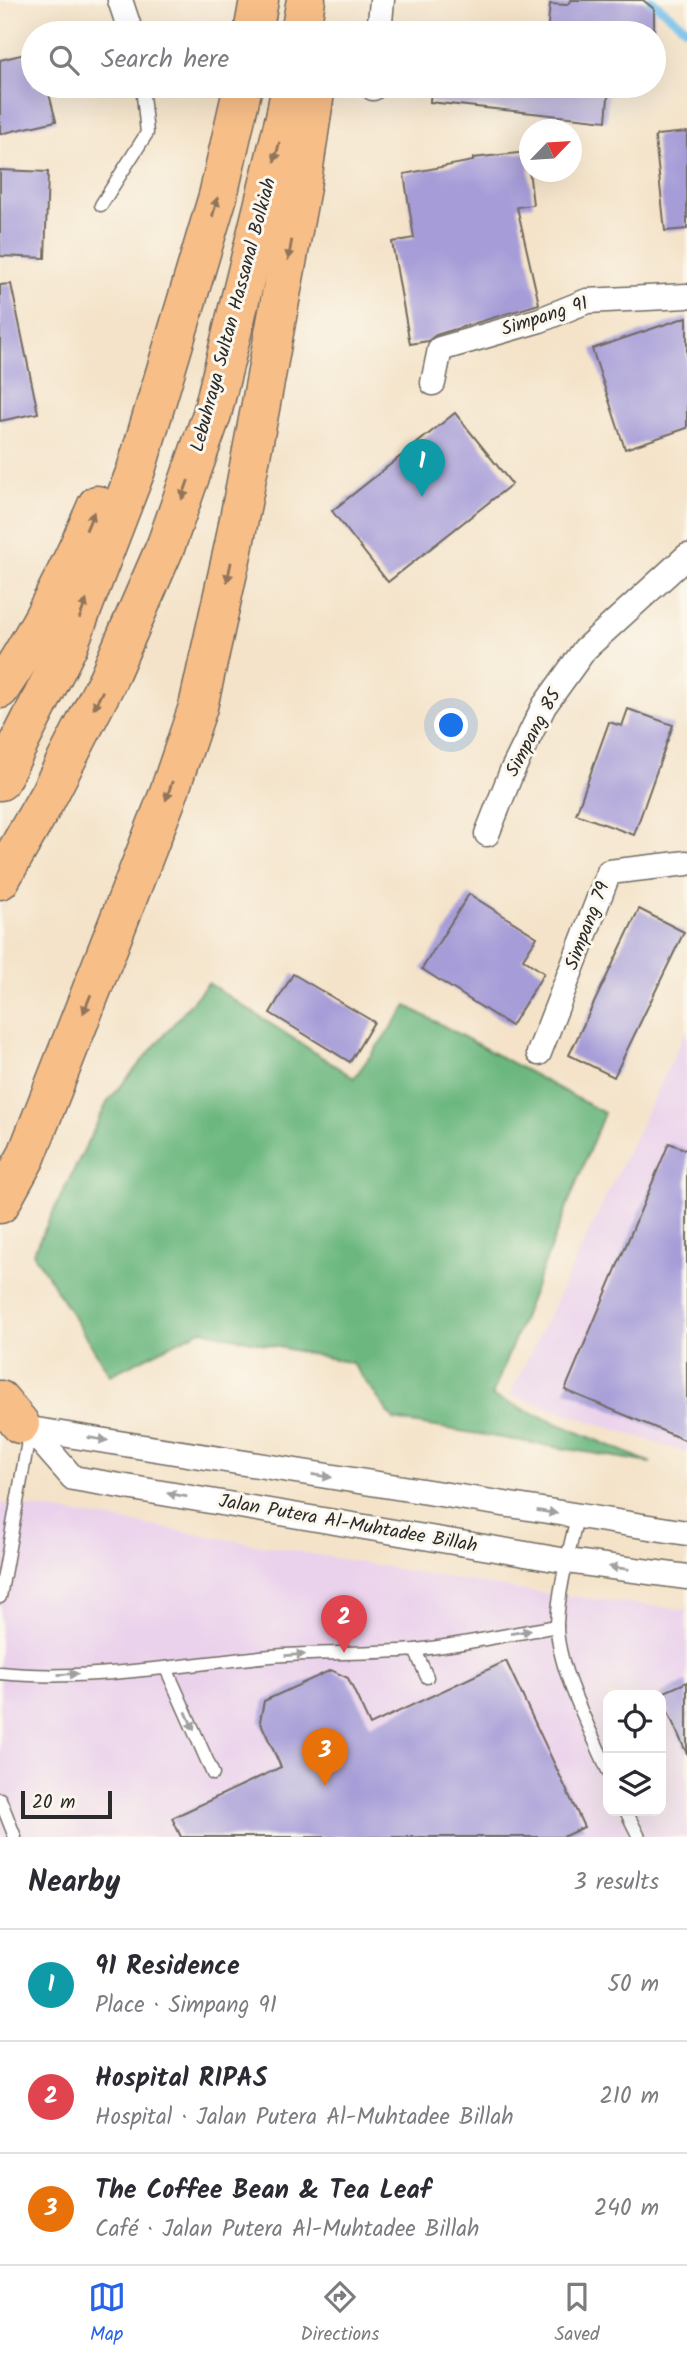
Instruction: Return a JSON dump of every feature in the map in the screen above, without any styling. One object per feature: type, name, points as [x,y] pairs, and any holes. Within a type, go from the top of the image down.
[{"type":"highway","points":[[256,21],[260,0]]},
{"type":"highway","points":[[302,21],[306,0]]},
{"type":"highway","points":[[318,0],[318,21]]},
{"type":"highway","points":[[0,781],[68,646],[132,483],[218,196],[240,98]]},
{"type":"highway","name":"Lebuhraya Sultan Hassanal Bolkiah","points":[[0,880],[48,796],[106,683],[166,545],[212,414],[288,98]]},
{"type":"highway","points":[[0,1222],[167,798],[198,706],[220,615],[253,450],[301,187],[314,98]]},
{"type":"highway","points":[[0,689],[20,660],[83,538],[201,255]]},
{"type":"highway","points":[[0,1204],[26,1157]]},
{"type":"street","points":[[120,0],[127,21]]},
{"type":"street","points":[[380,21],[382,0]]},
{"type":"street","name":"Simpang 91","points":[[433,383],[440,349],[540,320],[587,301],[687,296]]},
{"type":"street","name":"Simpang 85","points":[[487,834],[512,771],[544,706],[568,672],[585,649],[687,556]]},
{"type":"street","name":"Simpang 79","points":[[539,1053],[609,872],[687,863]]},
{"type":"street","points":[[13,1417],[577,1517],[687,1533]]},
{"type":"street","name":"Jalan Putera Al-Muhtadee Billah","points":[[13,1417],[73,1478],[567,1561],[687,1577]]},
{"type":"lane","points":[[101,205],[147,133],[143,98]]},
{"type":"lane","points":[[0,1597],[13,1417]]},
{"type":"lane","points":[[577,1517],[557,1626],[568,1678],[603,1758]]},
{"type":"lane","points":[[0,1674],[29,1676],[166,1668],[273,1656],[415,1650],[557,1626]]},
{"type":"lane","points":[[415,1650],[427,1677]]},
{"type":"lane","points":[[166,1668],[213,1774]]},
{"type":"lane","points":[[0,1799],[15,1837]]},
{"type":"lane","points":[[628,1816],[639,1837]]},
{"type":"shaded area","points":[[687,1029],[687,1453],[510,1395]]},
{"type":"shaded area","points":[[0,1503],[106,1518],[519,1590],[687,1610],[687,1837],[0,1837]]},
{"type":"green space","points":[[208,983],[354,1078],[407,1006],[604,1113],[492,1396],[651,1463],[394,1420],[352,1363],[201,1330],[110,1375],[33,1253],[108,1101]]},
{"type":"building","points":[[571,0],[643,0],[654,9],[654,21],[548,21],[550,4],[567,5]]},
{"type":"building","points":[[21,55],[21,98],[50,98],[56,121],[0,134],[0,60]]},
{"type":"building","points":[[430,98],[608,98],[606,121],[430,102]]},
{"type":"building","points":[[687,132],[687,229],[665,231],[655,138],[657,135]]},
{"type":"building","points":[[519,153],[519,182],[530,182],[533,205],[517,207],[539,304],[436,335],[428,341],[410,344],[392,242],[414,238],[404,174],[473,161],[473,158]]},
{"type":"building","points":[[0,170],[48,172],[45,258],[0,256]]},
{"type":"building","points":[[11,284],[38,413],[0,421],[0,285]]},
{"type":"building","points":[[687,317],[687,428],[625,449],[592,349]]},
{"type":"building","points":[[455,413],[512,484],[388,582],[332,511]]},
{"type":"building","points":[[628,709],[673,725],[634,835],[576,814],[609,722],[622,726]]},
{"type":"building","points":[[469,894],[537,937],[523,959],[544,973],[511,1026],[422,969]]},
{"type":"building","points":[[639,909],[684,932],[614,1077],[569,1055]]},
{"type":"building","points":[[293,974],[374,1022],[350,1062],[270,1013]]},
{"type":"building","points":[[669,1143],[687,1150],[687,1441],[565,1390]]},
{"type":"building","points":[[506,1661],[584,1827],[563,1837],[181,1837],[172,1818],[281,1767],[260,1721],[264,1701],[331,1670],[348,1678],[370,1725]]},
{"type":"building","points":[[687,1682],[687,1754],[666,1707],[666,1691]]},
{"type":"waterway","points":[[651,0],[687,29]]},
{"type":"place","name":"91 Residence","points":[[422,497]]},
{"type":"place","name":"Hospital RIPAS","points":[[344,1653]]},
{"type":"place","name":"The Coffee Bean & Tea Leaf","points":[[325,1786]]}]
